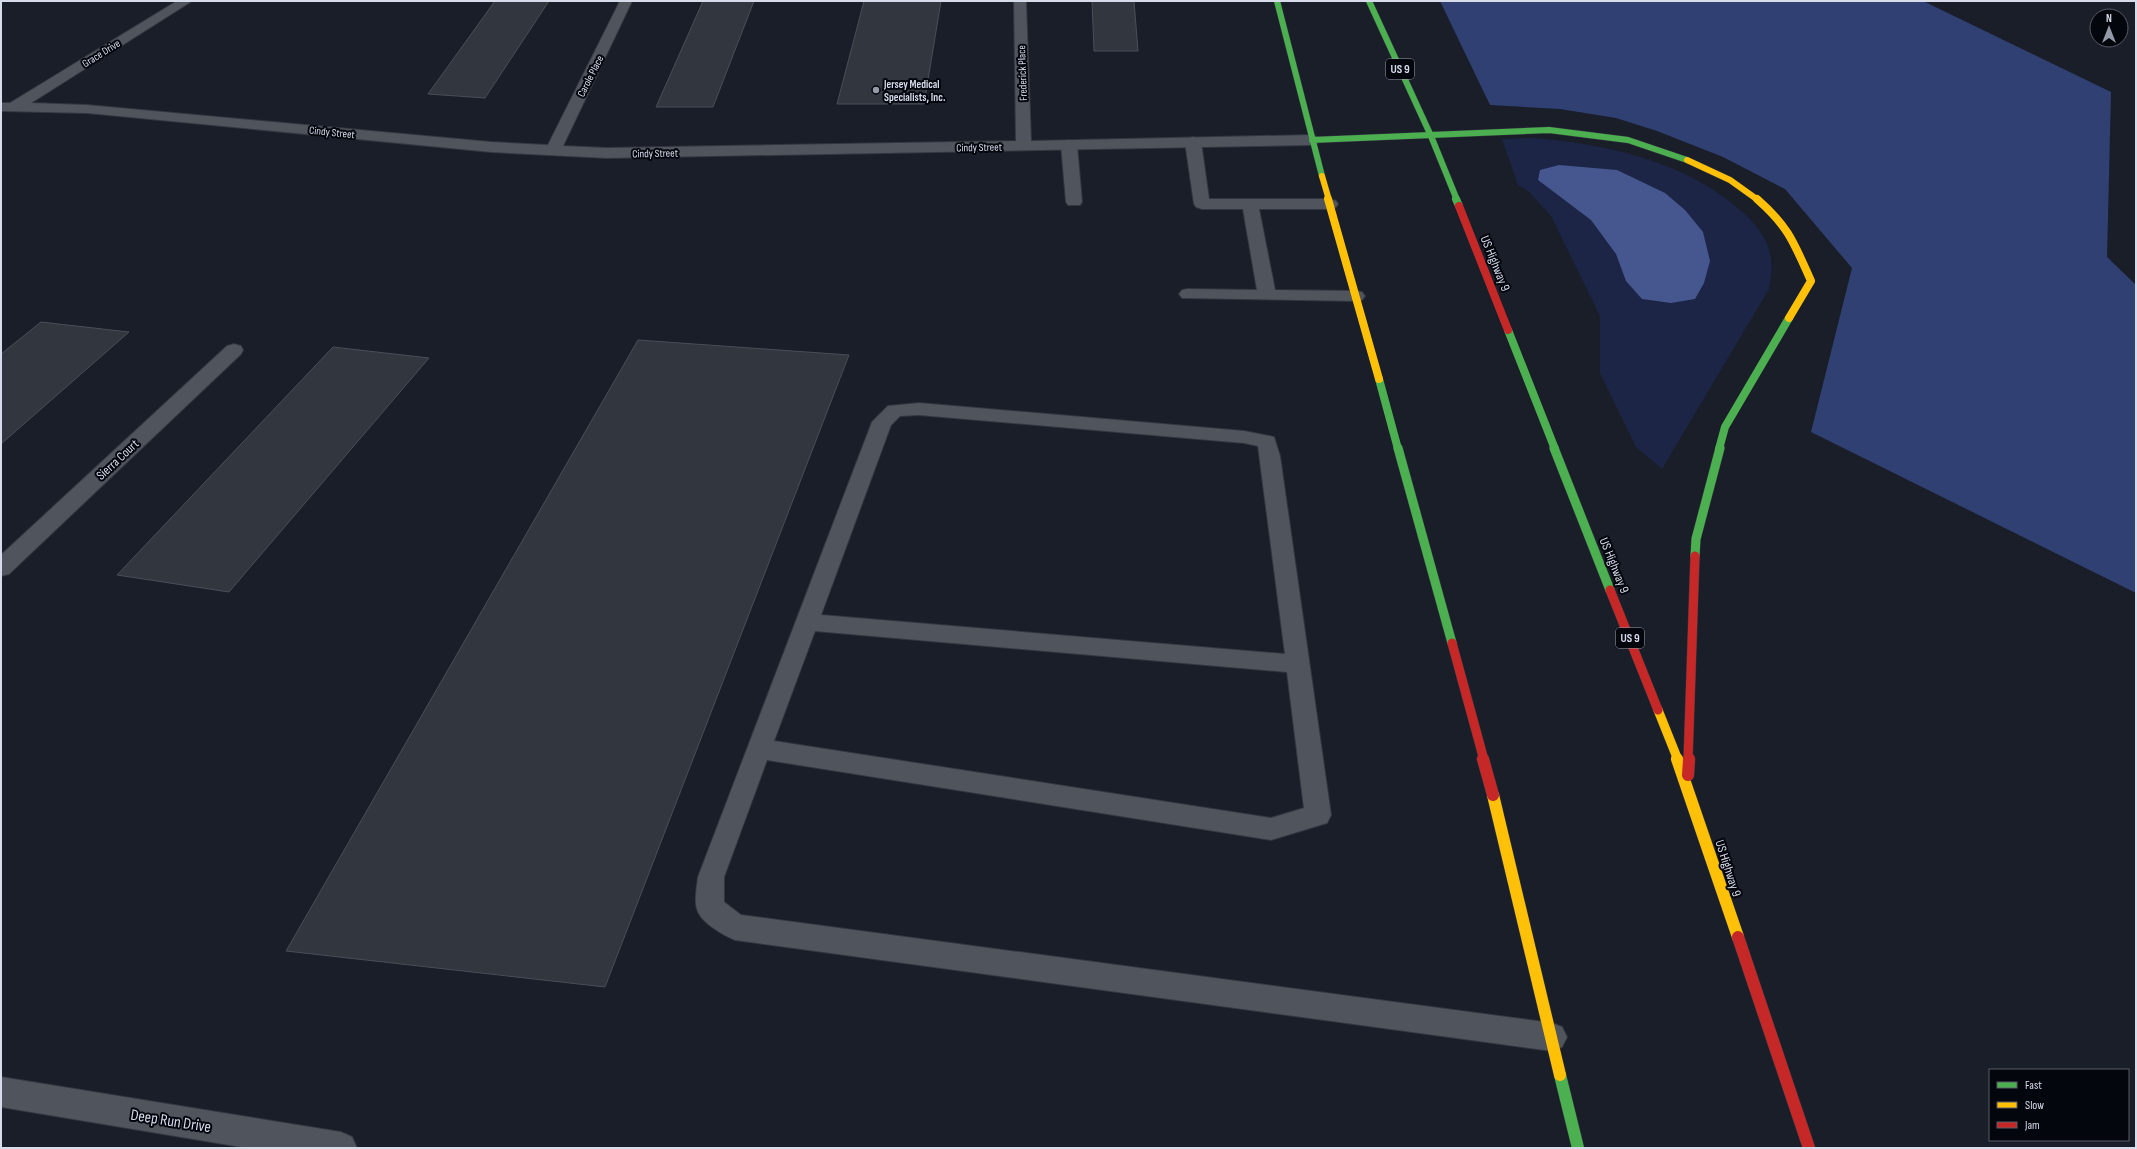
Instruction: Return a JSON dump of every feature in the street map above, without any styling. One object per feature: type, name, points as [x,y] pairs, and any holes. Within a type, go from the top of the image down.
[{"type":"highway","points":[[1277,1],[1312,140],[1480,742],[1578,1148]]},
{"type":"highway","name":"US Highway 9","points":[[1369,1],[1431,136],[1687,784],[1809,1148]]},
{"type":"highway","points":[[1312,140],[1549,130],[1628,140],[1707,167],[1759,199],[1790,234],[1811,281],[1725,427],[1696,539],[1687,784]]},
{"type":"street","name":"Grace Drive","points":[[8,106],[186,1]]},
{"type":"street","name":"Carole Place","points":[[553,151],[626,1]]},
{"type":"street","name":"Frederick Place","points":[[1020,1],[1024,146]]},
{"type":"street","name":"Cindy Street","points":[[8,106],[94,109],[437,143],[553,151],[647,153],[1312,140]]},
{"type":"street","points":[[1193,142],[1202,204],[1330,204]]},
{"type":"street","points":[[1069,145],[1074,202]]},
{"type":"street","points":[[1250,204],[1266,295]]},
{"type":"street","points":[[1188,294],[1356,296]]},
{"type":"street","name":"Sierra Court","points":[[1,568],[234,350]]},
{"type":"street","points":[[759,749],[1271,829],[1318,815],[1267,442],[1244,437],[919,409],[895,410],[882,422],[807,622],[759,749],[711,877],[710,908],[736,928],[1552,1037]]},
{"type":"street","points":[[807,622],[1298,664]]},
{"type":"street","name":"Deep Run Drive","points":[[1,1092],[341,1148]]},
{"type":"shaded area","points":[[1440,1],[1923,1],[2111,92],[2107,257],[2136,285],[2136,593],[1811,432],[1852,268],[1785,189],[1723,157],[1657,131],[1616,118],[1560,109],[1490,105]]},
{"type":"shaded area","points":[[1533,138],[1615,150],[1642,157],[1693,178],[1717,192],[1744,213],[1758,228],[1768,246],[1772,266],[1769,289],[1662,469],[1636,447],[1600,373],[1600,316],[1551,216],[1528,191],[1518,185],[1502,139]]},
{"type":"shaded area","points":[[1559,165],[1617,170],[1665,193],[1685,210],[1703,232],[1710,261],[1704,283],[1695,299],[1671,303],[1642,299],[1626,281],[1616,254],[1591,220],[1538,180],[1540,170]]},
{"type":"building","points":[[495,1],[549,1],[485,98],[428,94]]},
{"type":"building","points":[[703,1],[754,1],[713,107],[656,107]]},
{"type":"building","points":[[864,1],[941,1],[924,104],[837,104]]},
{"type":"building","points":[[1092,1],[1134,1],[1138,51],[1094,51]]},
{"type":"building","points":[[41,322],[129,332],[1,444],[1,354]]},
{"type":"building","points":[[638,340],[849,355],[605,987],[286,951]]},
{"type":"building","points":[[333,347],[429,358],[229,592],[117,575]]},
{"type":"traffic: fast","points":[[1277,1],[1322,176]]},
{"type":"traffic: fast","points":[[1369,1],[1431,136],[1459,206]]},
{"type":"traffic: fast","points":[[1312,140],[1549,130],[1628,140],[1687,160]]},
{"type":"traffic: fast","points":[[1695,556],[1696,539],[1725,427],[1789,318]]},
{"type":"traffic: fast","points":[[1508,330],[1610,590]]},
{"type":"traffic: fast","points":[[1379,379],[1452,643]]},
{"type":"traffic: fast","points":[[1560,1075],[1578,1148]]},
{"type":"traffic: slow","points":[[1687,160],[1730,180],[1744,189],[1769,210],[1790,234],[1799,251],[1811,281],[1789,318]]},
{"type":"traffic: slow","points":[[1322,176],[1379,379]]},
{"type":"traffic: slow","points":[[1658,710],[1687,784],[1738,937]]},
{"type":"traffic: slow","points":[[1493,795],[1560,1075]]},
{"type":"traffic: jam","points":[[1459,206],[1508,330]]},
{"type":"traffic: jam","points":[[1688,775],[1695,556]]},
{"type":"traffic: jam","points":[[1610,590],[1658,710]]},
{"type":"traffic: jam","points":[[1452,643],[1493,795]]},
{"type":"traffic: jam","points":[[1738,937],[1809,1148]]},
{"type":"place","name":"Jersey Medical Specialists, Inc.","points":[[876,90]]}]
